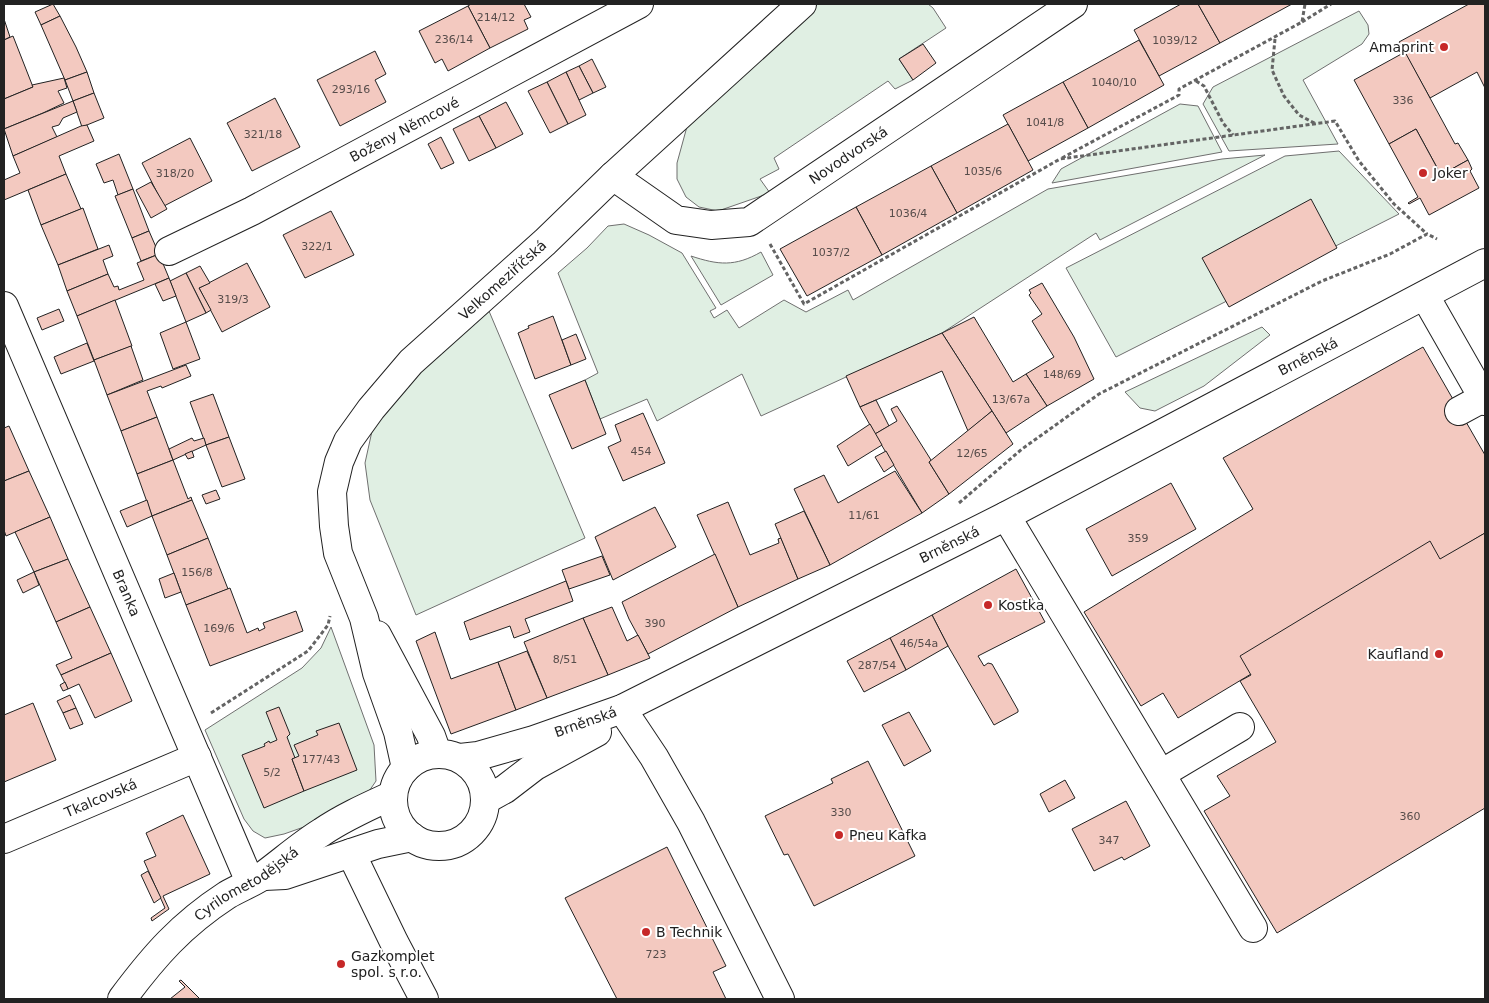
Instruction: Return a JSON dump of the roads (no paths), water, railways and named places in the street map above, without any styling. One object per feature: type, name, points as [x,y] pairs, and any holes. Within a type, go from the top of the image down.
[{"type":"street","name":"Boženy Němcové","points":[[169,251],[252,211],[639,4]]},
{"type":"street","name":"Velkomeziříčská","points":[[364,618],[338,553],[334,526],[332,492],[339,462],[348,441],[371,409],[412,362],[545,242],[613,176],[802,4]]},
{"type":"street","name":"Novodvorská","points":[[613,176],[676,220],[711,225],[749,222],[1073,4]]},
{"type":"street","name":"Brněnská","points":[[449,756],[478,756],[534,740],[622,709],[1006,516],[1485,263]]},
{"type":"street","points":[[1425,296],[1484,400],[1459,412]]},
{"type":"street","name":"Branka","points":[[4,306],[197,757],[256,879]]},
{"type":"street","points":[[1006,516],[1253,928]]},
{"type":"street","points":[[364,618],[378,635],[390,656],[431,736],[449,756],[470,765],[478,774],[483,785],[485,800],[483,816],[475,829],[464,840],[449,845],[434,846],[419,842],[406,833],[397,821],[392,806],[393,794],[398,776],[408,764],[422,757],[449,756]]},
{"type":"street","points":[[364,618],[377,673],[398,732],[406,768]]},
{"type":"street","points":[[485,800],[535,766],[607,725],[622,709],[654,757],[691,822],[780,999]]},
{"type":"street","points":[[1161,774],[1240,727]]},
{"type":"street","name":"Tkalcovská","points":[[4,839],[197,757]]},
{"type":"street","name":"Cyrilometodějská","points":[[122,999],[144,970],[178,932],[227,895],[256,879],[322,831],[393,794]]},
{"type":"street","points":[[256,879],[285,875],[378,844],[412,837]]},
{"type":"street","points":[[351,853],[424,999]]},
{"type":"place","name":"Amaprint","points":[[1444,47]]},
{"type":"place","name":"Joker","points":[[1423,173]]},
{"type":"place","name":"Kostka","points":[[988,605]]},
{"type":"place","name":"Kaufland","points":[[1439,654]]},
{"type":"place","name":"Pneu Kafka","points":[[839,835]]},
{"type":"place","name":"B Technik","points":[[646,932]]},
{"type":"place","name":"Gazkomplet spol. s r.o.","points":[[341,964]]}]
